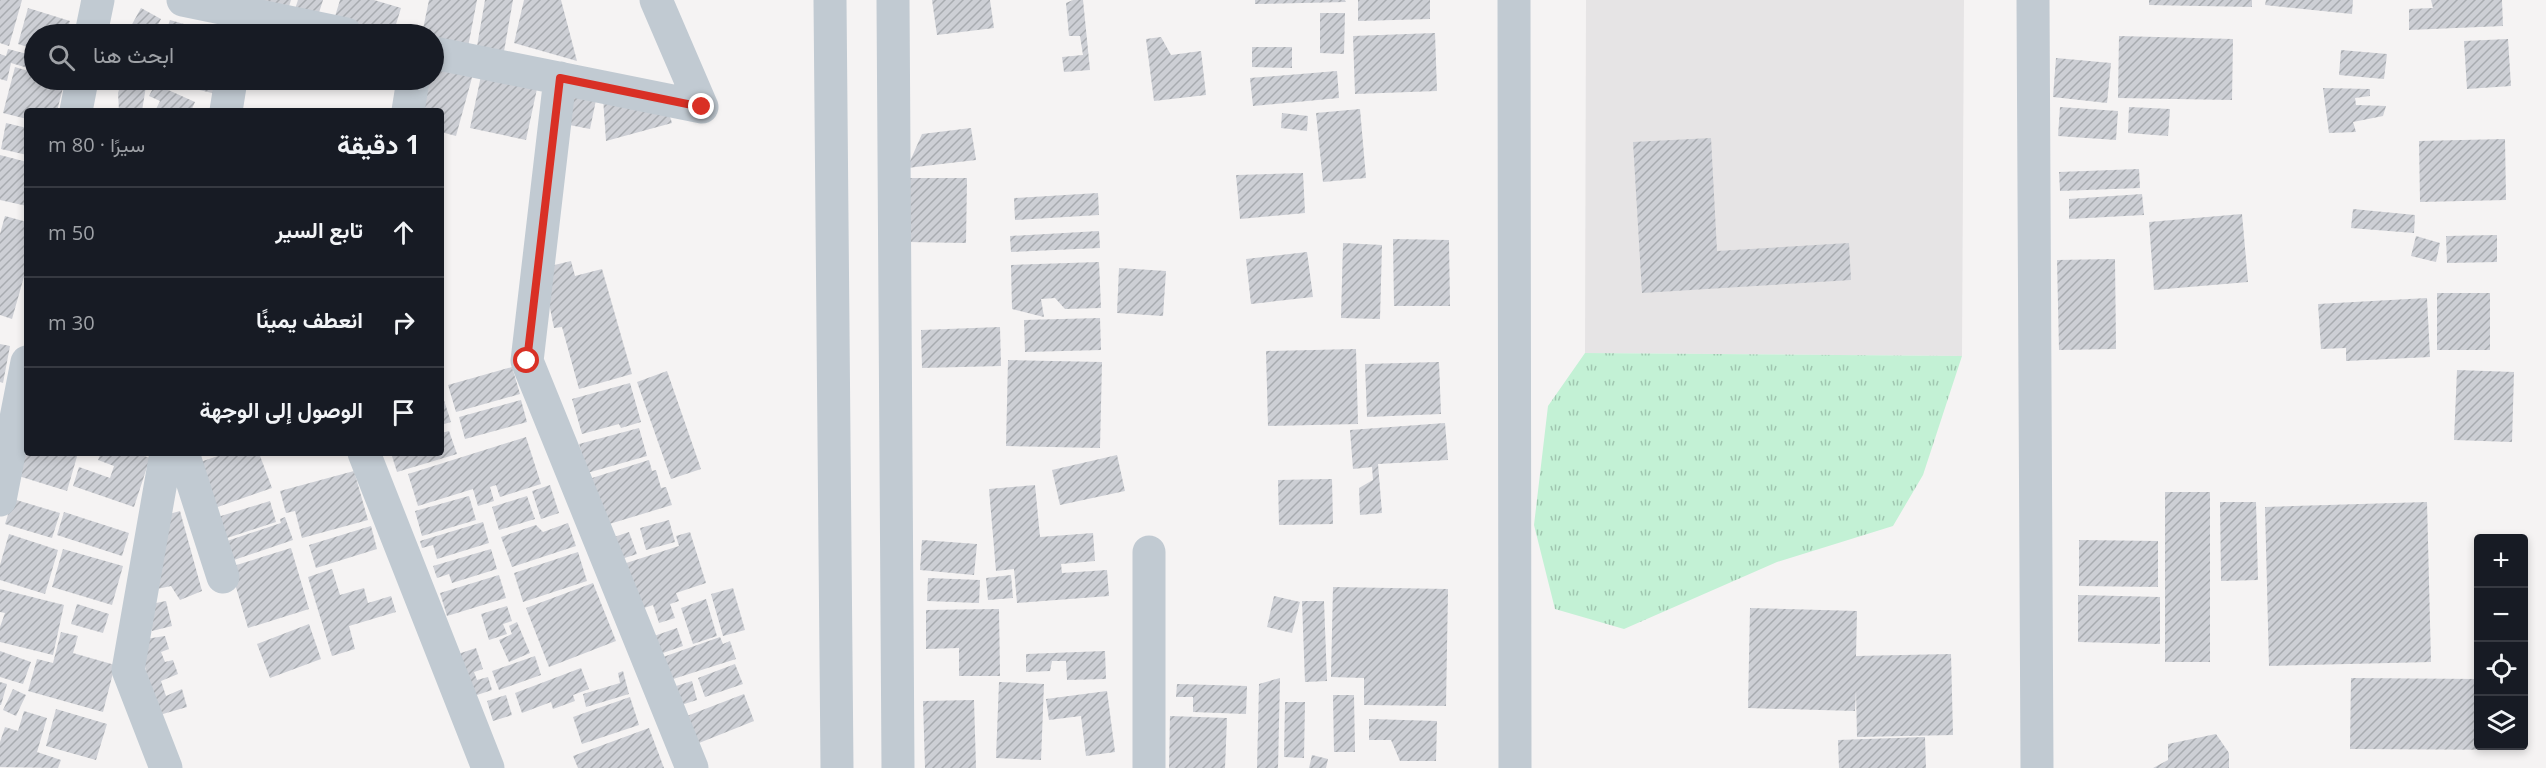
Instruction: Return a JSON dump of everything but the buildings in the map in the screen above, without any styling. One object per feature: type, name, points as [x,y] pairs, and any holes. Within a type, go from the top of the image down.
[{"type":"street","points":[[93,24],[98,0]]},
{"type":"street","points":[[183,0],[242,16],[288,24]]},
{"type":"street","points":[[444,55],[702,107],[656,0]]},
{"type":"street","points":[[830,0],[837,768]]},
{"type":"street","points":[[893,0],[898,768]]},
{"type":"street","points":[[1514,0],[1515,768]]},
{"type":"street","points":[[2034,0],[2037,768]]},
{"type":"street","points":[[560,78],[527,361],[692,768]]},
{"type":"street","points":[[77,108],[80,90]]},
{"type":"street","points":[[226,108],[229,90]]},
{"type":"street","points":[[408,108],[411,90]]},
{"type":"street","points":[[0,500],[24,377]]},
{"type":"street","points":[[165,456],[128,670],[166,768]]},
{"type":"street","points":[[184,456],[223,577]]},
{"type":"street","points":[[365,456],[488,768]]},
{"type":"street","points":[[1149,552],[1149,768]]},
{"type":"shaded area","points":[[1586,0],[1964,0],[1962,356],[1585,353]]},
{"type":"green space","points":[[1585,353],[1962,356],[1923,475],[1893,526],[1777,562],[1624,629],[1555,609],[1534,525],[1548,406]]},
{"type":"route","points":[[527,361],[560,78],[702,107]]}]
